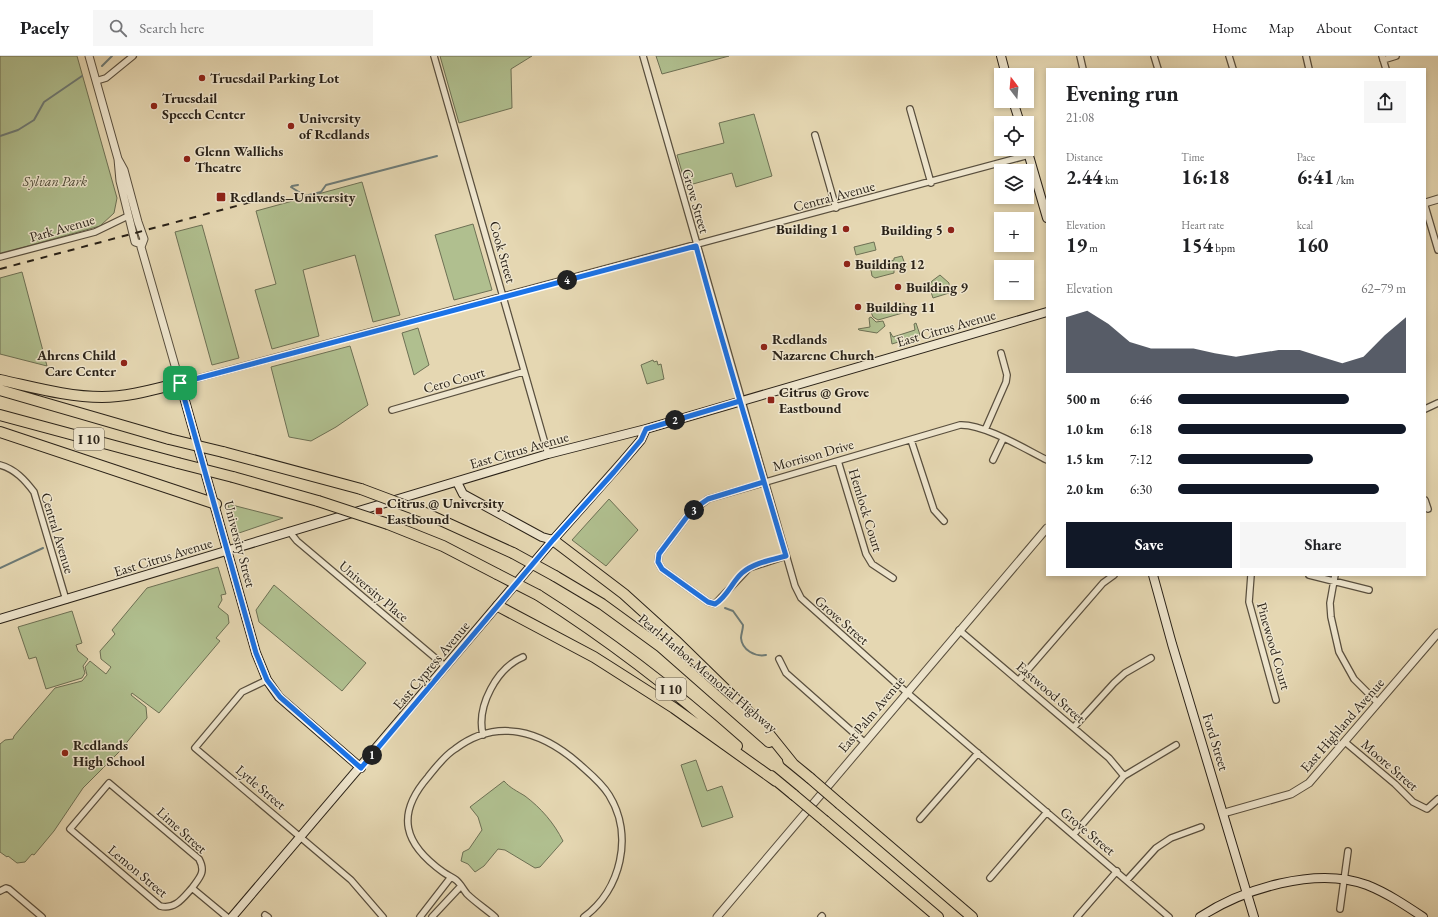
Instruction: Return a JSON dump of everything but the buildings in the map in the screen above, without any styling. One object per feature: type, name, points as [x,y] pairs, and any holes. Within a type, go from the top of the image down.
[{"type":"highway","points":[[0,380],[82,396],[104,397],[149,391],[180,383]]},
{"type":"highway","name":"Pearl Harbor Memorial Highway","points":[[0,390],[169,439],[361,489],[425,513],[513,553],[602,604],[661,647],[793,764],[972,917]]},
{"type":"highway","name":"I 10","points":[[0,415],[233,477],[318,501],[388,524],[443,546],[538,595],[640,665],[689,703],[776,781],[938,917]]},
{"type":"highway","points":[[0,432],[216,504]]},
{"type":"highway","points":[[553,540],[624,594],[677,642],[760,723],[793,764]]},
{"type":"highway","points":[[498,606],[594,657],[674,708],[776,781]]},
{"type":"main road","points":[[1001,56],[1004,68]]},
{"type":"main road","points":[[1029,156],[1046,215]]},
{"type":"main road","name":"East Citrus Avenue","points":[[0,619],[548,454],[646,429],[1046,312]]},
{"type":"main road","name":"University Street","points":[[180,383],[216,504],[256,653],[267,680],[286,703],[361,768]]},
{"type":"main road","name":"East Cypress Avenue","points":[[232,917],[361,768],[553,540],[627,457],[641,440],[646,429]]},
{"type":"main road","points":[[457,482],[463,494],[542,537],[553,540]]},
{"type":"main road","name":"Ford Street","points":[[1154,576],[1172,644],[1254,917]]},
{"type":"main road","points":[[1200,917],[1223,903],[1248,894],[1292,881],[1311,878],[1345,880],[1366,884],[1387,894],[1423,917]]},
{"type":"street","points":[[89,56],[118,159]]},
{"type":"street","points":[[96,81],[106,78],[133,56]]},
{"type":"street","name":"Cook Street","points":[[434,56],[523,372],[548,454]]},
{"type":"street","name":"Grove Street","points":[[643,56],[740,401],[795,586],[804,602],[1170,917]]},
{"type":"street","points":[[1080,56],[1083,68]]},
{"type":"street","points":[[1154,56],[1158,68]]},
{"type":"street","points":[[1229,56],[1233,68]]},
{"type":"street","points":[[1306,56],[1309,68]]},
{"type":"street","points":[[1386,68],[1382,58],[1396,56]]},
{"type":"street","points":[[910,109],[931,183]]},
{"type":"street","points":[[815,135],[836,208]]},
{"type":"street","name":"Central Avenue","points":[[180,383],[931,183],[1015,156]]},
{"type":"street","name":"University Street","points":[[118,159],[120,181],[128,216],[136,242],[141,244]]},
{"type":"street","name":"University Street","points":[[118,159],[124,170],[144,239],[141,244],[180,383]]},
{"type":"street","points":[[1426,204],[1438,199]]},
{"type":"street","points":[[1426,208],[1438,250]]},
{"type":"street","name":"Park Avenue","points":[[0,257],[95,232],[128,216]]},
{"type":"street","points":[[985,430],[1006,382],[1007,375],[1001,353]]},
{"type":"street","name":"Cero Court","points":[[392,410],[523,372]]},
{"type":"street","points":[[1426,409],[1438,403]]},
{"type":"street","name":"Morrison Drive","points":[[786,556],[749,568],[742,573],[722,599],[715,604],[708,602],[662,569],[658,562],[659,554],[689,514],[708,499],[960,425],[973,426],[985,430],[1046,460]]},
{"type":"street","points":[[993,460],[1003,439]]},
{"type":"street","points":[[911,440],[934,510],[944,521]]},
{"type":"street","name":"Hemlock Court","points":[[838,461],[869,560],[893,578]]},
{"type":"street","name":"Central Avenue","points":[[0,465],[15,472],[26,481],[34,492],[66,600]]},
{"type":"street","points":[[1426,503],[1428,509]]},
{"type":"street","name":"East Palm Avenue","points":[[717,917],[1046,529]]},
{"type":"street","name":"University Place","points":[[289,531],[297,541],[446,667]]},
{"type":"street","points":[[1020,680],[1103,583],[1113,576]]},
{"type":"street","name":"Pinewood Court","points":[[1251,576],[1249,602],[1276,700]]},
{"type":"street","points":[[1318,576],[1335,578],[1369,590]]},
{"type":"street","points":[[1335,578],[1330,603],[1330,617],[1340,652],[1354,679],[1378,703]]},
{"type":"street","name":"Eastwood Street","points":[[960,630],[1109,758],[1124,776]]},
{"type":"street","name":"East Highland Avenue","points":[[1224,813],[1300,790],[1314,778],[1438,633]]},
{"type":"street","points":[[483,735],[482,729],[484,711],[491,690],[502,672],[513,661],[523,656]]},
{"type":"street","points":[[1074,727],[1114,683],[1126,673],[1151,658]]},
{"type":"street","points":[[778,659],[786,674],[864,742]]},
{"type":"street","name":"Lytle Street","points":[[267,680],[242,692],[195,748],[351,880],[382,917]]},
{"type":"street","points":[[495,917],[466,893],[457,880],[424,857],[413,842],[408,825],[408,809],[418,789],[448,755],[463,743],[483,735],[500,732],[519,732],[550,742],[567,754],[599,782],[609,795],[617,812],[622,834],[619,864],[616,874],[603,897],[584,917]]},
{"type":"street","name":"Moore Street","points":[[1345,742],[1395,784],[1413,802],[1427,809],[1438,799]]},
{"type":"street","points":[[1074,834],[1124,776],[1176,745]]},
{"type":"street","points":[[920,819],[978,753]]},
{"type":"street","name":"Lemon Street","points":[[109,783],[70,828],[160,906],[169,908],[175,906],[192,888]]},
{"type":"street","name":"Lime Street","points":[[109,783],[199,860],[203,868],[203,874],[192,888]]},
{"type":"street","points":[[990,878],[1047,812]]},
{"type":"street","points":[[1127,880],[1156,848],[1171,838],[1201,827]]},
{"type":"street","points":[[1340,909],[1348,852]]},
{"type":"street","points":[[1077,917],[1117,871]]},
{"type":"street","points":[[420,917],[451,877]]},
{"type":"street","points":[[432,917],[461,886]]},
{"type":"street","points":[[192,888],[227,917]]},
{"type":"street","points":[[1,890],[9,889],[42,917]]},
{"type":"green space","name":"Sylvan Park","points":[[0,56],[77,56],[117,198],[114,213],[100,226],[0,254]]},
{"type":"green space","points":[[440,56],[532,56],[511,69],[512,108],[459,123]]},
{"type":"green space","points":[[656,56],[729,56],[662,74]]},
{"type":"green space","points":[[754,114],[772,176],[736,187],[732,173],[686,186],[677,155],[724,143],[719,123]]},
{"type":"green space","points":[[362,182],[400,315],[373,322],[355,255],[303,270],[319,336],[272,349],[255,290],[276,284],[256,211]]},
{"type":"green space","points":[[473,224],[492,290],[454,300],[435,235]]},
{"type":"green space","points":[[202,225],[239,358],[212,365],[175,232]]},
{"type":"green space","points":[[874,242],[876,250],[856,255],[854,247]]},
{"type":"green space","points":[[902,256],[906,267],[894,270],[894,273],[875,278],[872,276],[871,270],[876,265]]},
{"type":"green space","points":[[22,272],[47,366],[0,354],[0,278]]},
{"type":"green space","points":[[940,275],[949,283],[949,293],[933,298],[929,286],[932,281]]},
{"type":"green space","points":[[904,303],[906,312],[878,320],[873,317],[871,312]]},
{"type":"green space","points":[[871,317],[876,322],[883,321],[885,326],[877,333],[858,329],[870,327],[869,318]]},
{"type":"green space","points":[[916,323],[920,335],[892,344],[890,332],[893,337],[915,330],[914,324]]},
{"type":"green space","points":[[418,328],[429,365],[414,375],[402,333]]},
{"type":"green space","points":[[350,346],[368,405],[336,427],[311,441],[289,437],[271,367]]},
{"type":"green space","points":[[653,360],[654,362],[657,361],[658,365],[661,364],[664,379],[647,384],[641,365]]},
{"type":"green space","points":[[609,499],[638,530],[606,566],[572,540]]},
{"type":"green space","points":[[228,504],[283,518],[239,533],[235,531]]},
{"type":"green space","name":"Redlands High School","points":[[218,567],[226,594],[221,595],[222,600],[218,607],[228,615],[229,623],[216,638],[220,641],[159,713],[132,693],[131,695],[146,707],[147,718],[118,753],[83,788],[54,831],[34,855],[32,854],[25,862],[17,863],[0,852],[0,744],[5,740],[13,739],[55,688],[82,681],[87,675],[85,667],[90,661],[106,674],[111,667],[101,659],[100,651],[115,634],[112,630],[147,588]]},
{"type":"green space","points":[[274,585],[366,663],[342,691],[259,622],[256,610]]},
{"type":"green space","points":[[72,611],[82,643],[76,645],[78,651],[88,659],[83,666],[85,673],[82,678],[46,689],[36,657],[29,659],[18,627]]},
{"type":"green space","points":[[696,760],[707,791],[722,786],[733,817],[702,827],[681,765]]},
{"type":"green space","points":[[504,781],[511,788],[525,796],[542,811],[556,828],[563,841],[540,867],[535,868],[505,850],[498,849],[484,866],[475,872],[468,864],[461,861],[463,852],[469,849],[482,830],[478,817],[470,807]]},
{"type":"waterway","points":[[102,66],[112,56]]},
{"type":"waterway","points":[[0,136],[18,130],[34,120],[44,102],[82,76]]},
{"type":"waterway","points":[[291,187],[305,196],[321,192],[326,185],[437,156]]},
{"type":"waterway","points":[[292,186],[298,185]]},
{"type":"waterway","points":[[57,541],[61,539]]},
{"type":"waterway","points":[[0,568],[43,548]]},
{"type":"waterway","points":[[725,608],[733,611],[743,625],[741,638],[746,649],[754,654],[766,655]]},
{"type":"railway","points":[[0,269],[270,197]]},
{"type":"place","name":"Truesdail Parking Lot","points":[[202,78]]},
{"type":"place","name":"Truesdail Speech Center","points":[[154,106]]},
{"type":"place","name":"University of Redlands","points":[[291,126]]},
{"type":"place","name":"Glenn Wallichs Theatre","points":[[187,159]]},
{"type":"place","name":"Redlands–University","points":[[221,197]]},
{"type":"place","name":"Building 1","points":[[846,229]]},
{"type":"place","name":"Building 5","points":[[951,230]]},
{"type":"place","name":"Building 12","points":[[847,264]]},
{"type":"place","name":"Building 9","points":[[898,287]]},
{"type":"place","name":"Building 11","points":[[858,307]]},
{"type":"place","name":"Redlands Nazarene Church","points":[[764,347]]},
{"type":"place","name":"Ahrens Child Care Center","points":[[124,363]]},
{"type":"place","name":"Citrus @ Grove Eastbound","points":[[771,400]]},
{"type":"place","name":"Citrus @ University Eastbound","points":[[379,511]]},
{"type":"place","name":"Redlands High School","points":[[65,753]]},
{"type":"route","points":[[180,383],[216,504],[256,653],[262,670],[272,687],[286,703],[361,768],[553,540],[641,440],[646,429],[740,401],[786,556],[757,564],[749,568],[742,573],[722,599],[715,604],[711,604],[662,569],[658,562],[659,554],[679,527],[689,514],[703,502],[708,499],[764,482],[740,401],[696,246],[180,383]]}]
